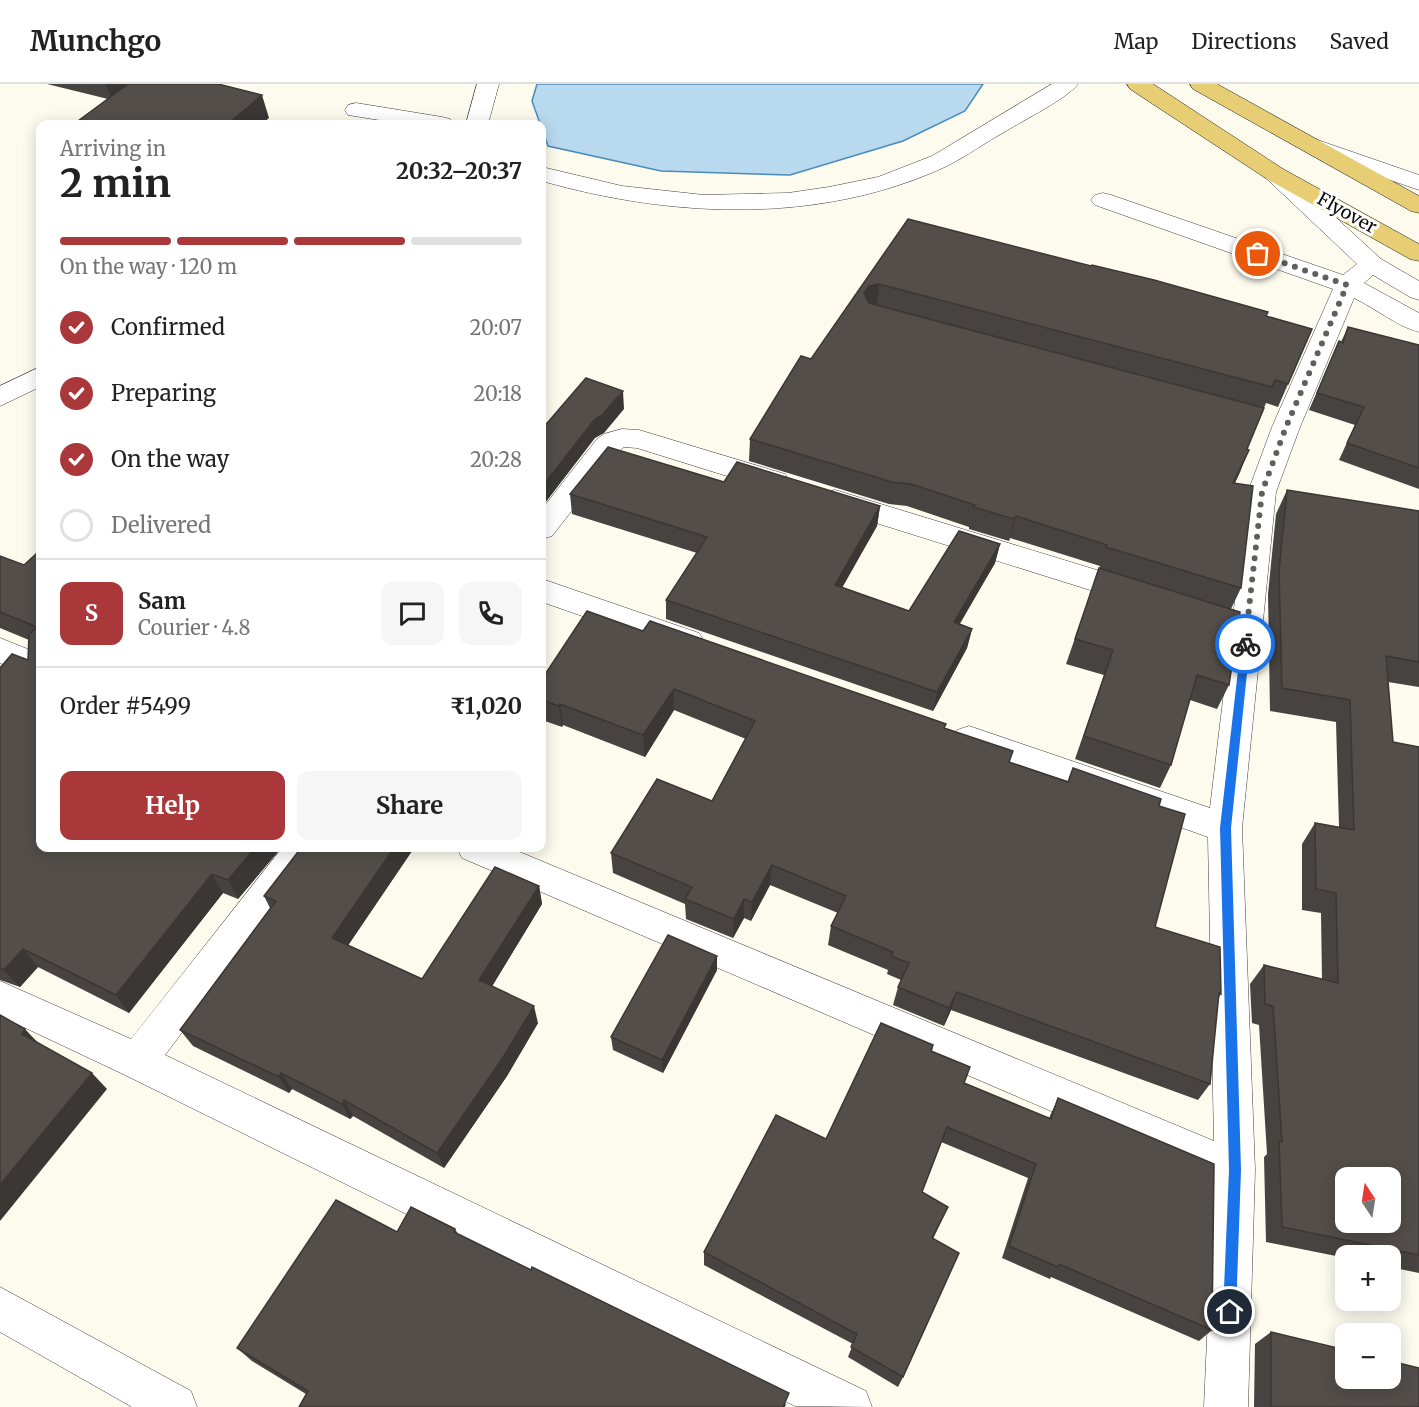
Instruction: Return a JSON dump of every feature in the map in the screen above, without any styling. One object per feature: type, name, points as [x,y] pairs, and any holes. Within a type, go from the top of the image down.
[{"type":"main road","name":"Flyover","points":[[1138,84],[1275,174],[1419,254]]},
{"type":"main road","points":[[1161,98],[1186,84]]},
{"type":"main road","name":"Flyover","points":[[1201,84],[1308,144],[1415,196]]},
{"type":"street","points":[[478,120],[488,84]]},
{"type":"street","points":[[546,175],[577,185],[645,197],[728,203],[804,198],[871,186],[936,162],[1067,84]]},
{"type":"street","points":[[356,110],[417,120]]},
{"type":"street","points":[[1275,174],[1372,264],[1419,292]]},
{"type":"street","points":[[1102,200],[1347,285],[1388,304],[1419,324]]},
{"type":"street","points":[[1226,1407],[1235,1170],[1226,828],[1236,624],[1275,424],[1347,285],[1372,264]]},
{"type":"street","points":[[0,397],[36,378]]},
{"type":"street","points":[[546,517],[553,495],[615,439],[627,437],[1168,603]]},
{"type":"street","points":[[546,591],[721,652]]},
{"type":"street","points":[[0,650],[36,665]]},
{"type":"street","points":[[945,730],[1226,828]]},
{"type":"street","points":[[136,1061],[299,852]]},
{"type":"street","points":[[483,852],[1235,1170]]},
{"type":"street","points":[[0,998],[136,1061],[807,1399],[850,1407]]},
{"type":"street","points":[[0,1308],[175,1407]]},
{"type":"water","points":[[537,84],[983,84],[965,111],[903,141],[790,175],[661,171],[548,146],[546,120],[539,120],[532,101]]},
{"type":"building","points":[[128,84],[218,84],[262,95],[233,120],[79,120]]},
{"type":"building","points":[[908,219],[1154,280],[1268,312],[1266,316],[1312,329],[1288,384],[1275,380],[1272,387],[879,284],[869,286],[864,293],[869,303],[1264,408],[1247,449],[1249,450],[1233,483],[1253,486],[1241,588],[1106,547],[1107,545],[1016,516],[1014,519],[973,507],[975,505],[911,484],[892,482],[750,439],[801,356],[811,359]]},
{"type":"building","points":[[1348,327],[1419,345],[1419,468],[1347,443],[1364,407],[1317,393],[1339,341],[1343,343]]},
{"type":"building","points":[[586,378],[623,391],[602,415],[594,420],[546,482],[546,424]]},
{"type":"building","points":[[608,447],[724,482],[737,462],[880,506],[835,585],[909,611],[959,531],[1000,544],[954,622],[972,629],[937,692],[666,600],[707,537],[570,494]]},
{"type":"building","points":[[1287,490],[1419,511],[1419,662],[1386,656],[1393,742],[1419,747],[1419,1255],[1401,1251],[1401,1245],[1370,1245],[1282,1227],[1279,1141],[1282,1142],[1273,1006],[1265,1004],[1264,965],[1338,983],[1336,893],[1316,889],[1315,823],[1354,830],[1350,700],[1282,688],[1279,571]]},
{"type":"building","points":[[36,554],[36,627],[0,612],[0,556],[24,565]]},
{"type":"building","points":[[1099,568],[1240,612],[1229,685],[1197,675],[1171,765],[1084,736],[1113,650],[1075,639]]},
{"type":"building","points":[[587,611],[643,631],[650,621],[946,724],[944,728],[1013,751],[1009,762],[1068,782],[1073,768],[1161,799],[1159,806],[1185,814],[1155,927],[1220,947],[1221,994],[1219,993],[1210,1084],[957,992],[949,1008],[898,987],[909,963],[891,956],[893,952],[831,926],[846,896],[772,865],[752,902],[744,899],[734,919],[685,899],[692,887],[611,853],[657,779],[712,801],[755,721],[674,689],[643,735],[560,704],[559,706],[546,701],[546,673]]},
{"type":"building","points":[[36,628],[36,852],[252,852],[228,880],[212,874],[116,995],[23,949],[4,970],[0,968],[0,668],[12,654],[28,660],[29,635]]},
{"type":"building","points":[[298,852],[391,852],[332,938],[422,979],[495,867],[539,886],[479,980],[534,1006],[502,1059],[437,1153],[344,1100],[342,1104],[281,1073],[279,1077],[180,1030],[276,901],[264,896]]},
{"type":"building","points":[[668,935],[717,956],[662,1060],[611,1037]]},
{"type":"building","points":[[0,1015],[25,1029],[22,1034],[92,1073],[0,1185]]},
{"type":"building","points":[[881,1023],[933,1045],[931,1051],[970,1067],[964,1083],[1051,1119],[1058,1098],[1214,1164],[1212,1330],[1059,1264],[1058,1267],[1009,1246],[1036,1164],[947,1127],[922,1192],[948,1207],[932,1238],[959,1253],[903,1377],[851,1347],[857,1334],[704,1252],[776,1115],[826,1139]]},
{"type":"building","points":[[336,1200],[397,1232],[411,1207],[455,1229],[454,1232],[531,1270],[532,1267],[789,1393],[783,1407],[299,1407],[308,1391],[237,1348]]},
{"type":"building","points":[[1271,1332],[1335,1347],[1335,1389],[1401,1389],[1401,1364],[1419,1368],[1419,1407],[1271,1407]]},
{"type":"way so far","points":[[1245,644],[1262,492],[1286,427],[1347,285],[1258,254]]},
{"type":"route","points":[[1230,1312],[1235,1170],[1226,828],[1245,644]]}]
